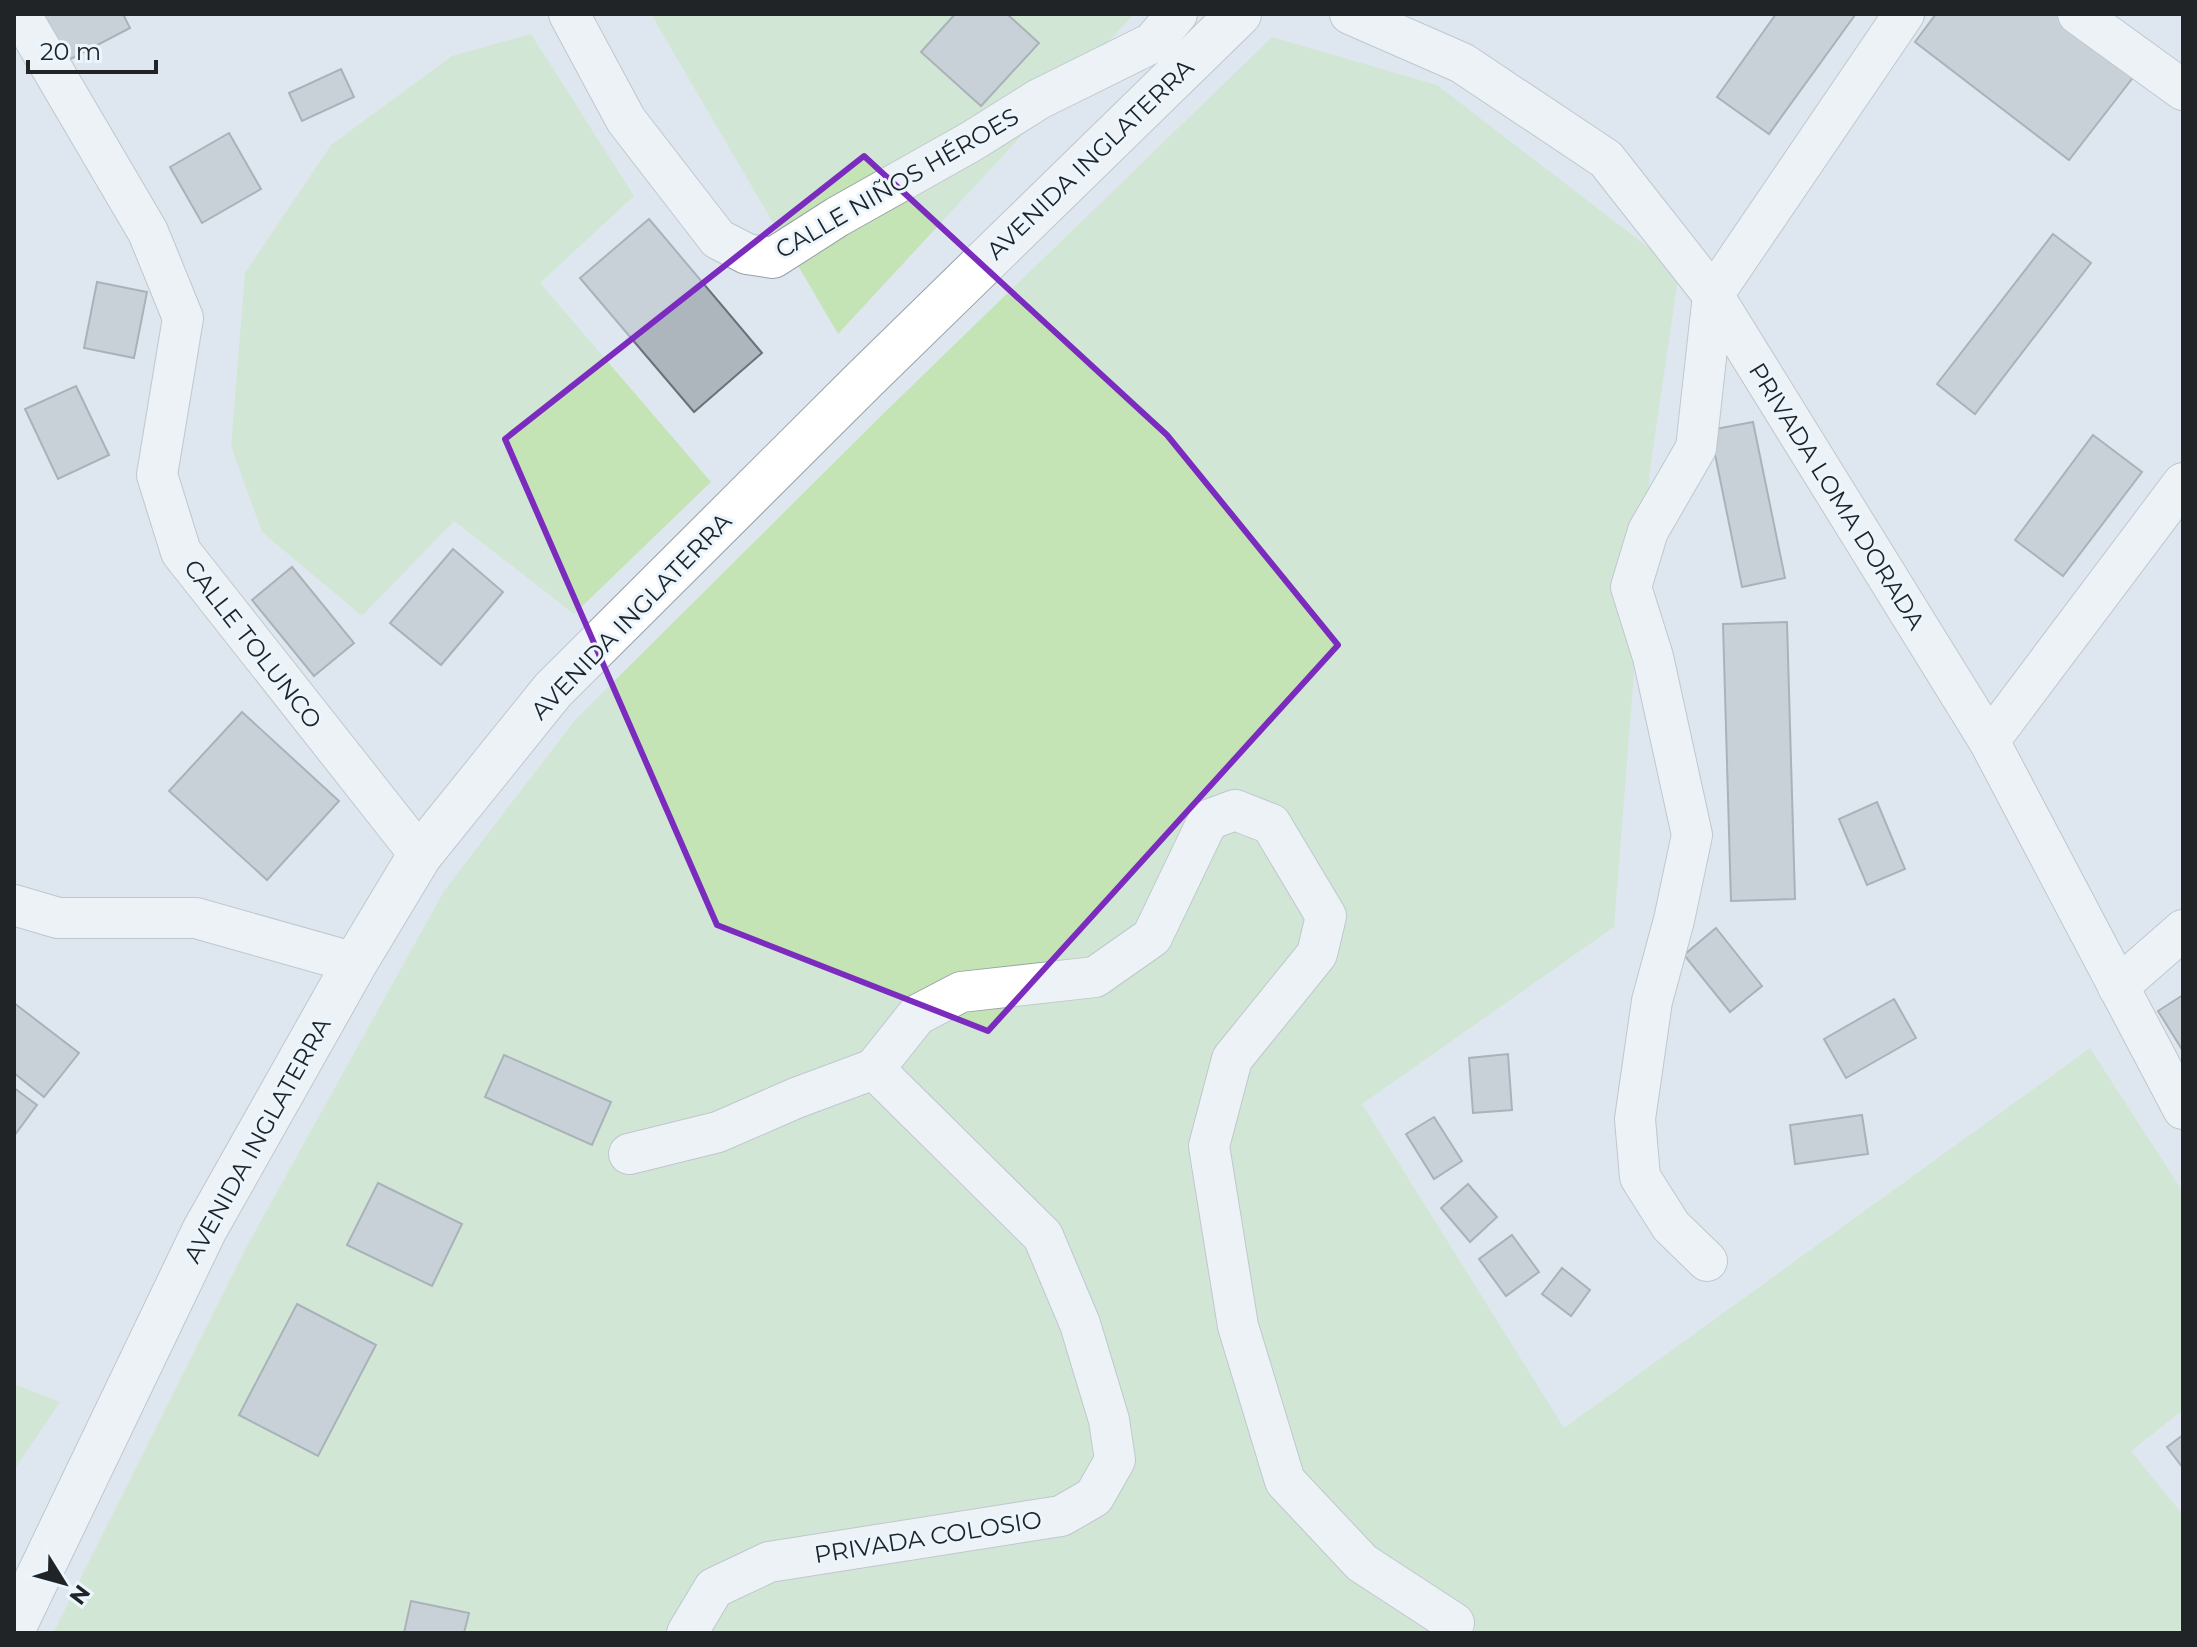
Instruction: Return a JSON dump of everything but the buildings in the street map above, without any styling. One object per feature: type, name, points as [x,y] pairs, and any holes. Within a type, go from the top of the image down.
[{"type":"main road","name":"AVENIDA INGLATERRA","points":[[14,1627],[204,1231],[355,963],[420,855],[553,690],[865,379],[1239,14]]},
{"type":"street","name":"CALLE TOLUNCO","points":[[20,14],[148,232],[183,318],[157,475],[181,552],[420,855]]},
{"type":"street","name":"CALLE NIÑOS HÉROES","points":[[569,14],[626,120],[718,239],[747,254],[773,258],[1039,99],[1152,43],[1177,14]]},
{"type":"street","name":"PRIVADA LOMA DORADA","points":[[1350,14],[1462,63],[1606,159],[1713,295],[1989,741],[2183,1109]]},
{"type":"street","points":[[1707,1261],[1671,1226],[1640,1177],[1635,1119],[1652,1001],[1674,920],[1692,835],[1653,657],[1631,587],[1648,531],[1696,448],[1713,295],[1904,14]]},
{"type":"street","points":[[2078,14],[2183,90]]},
{"type":"street","points":[[1989,741],[2183,483]]},
{"type":"street","points":[[629,1154],[718,1132],[874,1069],[917,1015],[961,992],[1095,977],[1152,937],[1208,820],[1235,810],[1271,824],[1326,916],[1317,954],[1232,1059],[1209,1146],[1238,1326],[1285,1481],[1362,1563],[1454,1623]]},
{"type":"street","points":[[14,905],[58,918],[196,918],[355,963]]},
{"type":"street","points":[[2118,987],[2183,930]]},
{"type":"street","name":"PRIVADA COLOSIO","points":[[687,1633],[714,1588],[769,1562],[1061,1516],[1094,1497],[1115,1460],[1109,1420],[1080,1324],[1043,1236],[874,1069]]},
{"type":"highlighted area","points":[[864,156],[1167,435],[1338,645],[988,1031],[717,925],[505,439]]},
{"type":"green space","points":[[651,14],[1134,14],[838,334]]},
{"type":"green space","points":[[531,34],[634,196],[540,283],[711,482],[574,614],[454,521],[362,616],[262,532],[231,446],[245,273],[331,145],[452,56]]},
{"type":"green space","points":[[1272,37],[1437,85],[1679,271],[1650,470],[1614,927],[1362,1104],[1564,1428],[2090,1048],[2183,1192],[2183,1410],[2131,1451],[2183,1515],[2183,1633],[53,1633],[247,1246],[444,891],[575,720],[886,411]]},
{"type":"green space","points":[[14,1384],[60,1402],[14,1470]]}]
